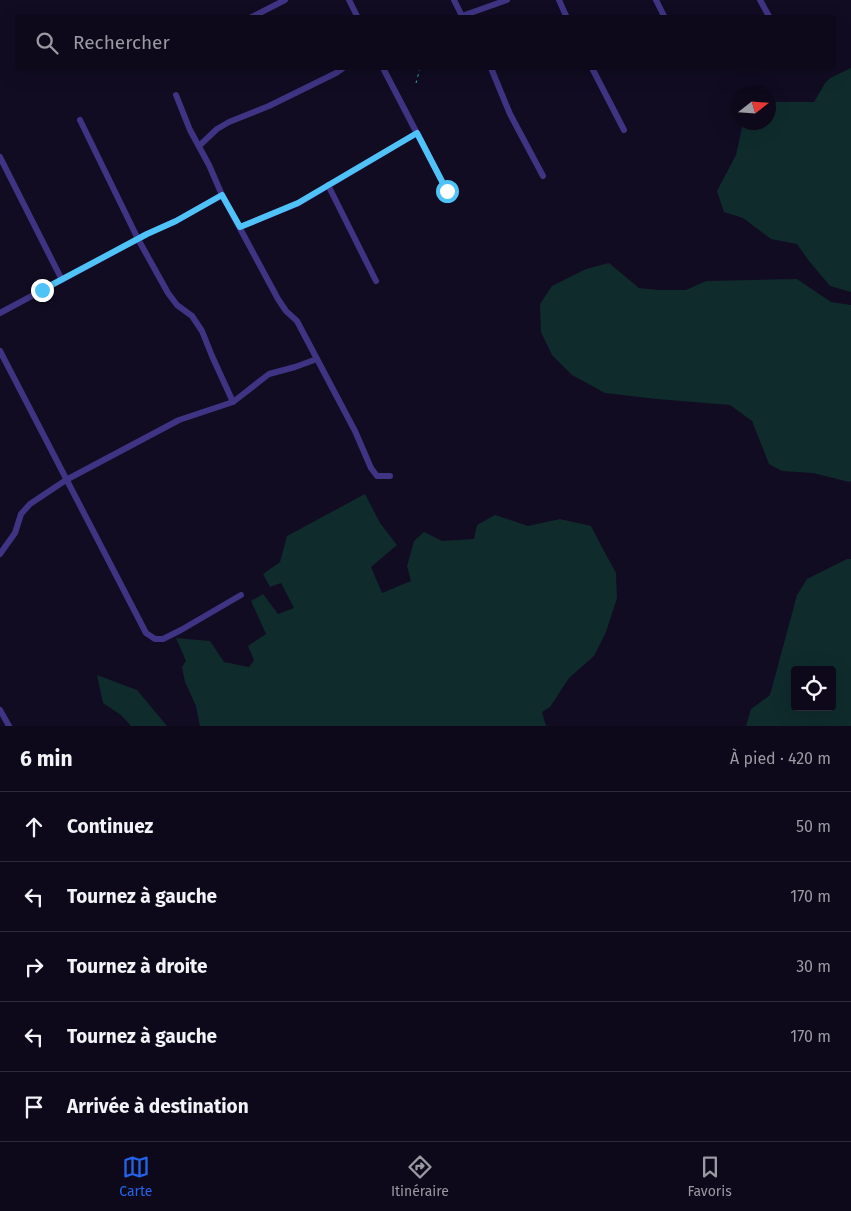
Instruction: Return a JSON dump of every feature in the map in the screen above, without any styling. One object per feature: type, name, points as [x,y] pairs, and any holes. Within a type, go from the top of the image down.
[{"type":"street","points":[[256,15],[285,0]]},
{"type":"street","points":[[349,0],[356,15]]},
{"type":"street","points":[[454,0],[462,15]]},
{"type":"street","points":[[468,15],[507,0]]},
{"type":"street","points":[[559,0],[566,15]]},
{"type":"street","points":[[656,0],[664,15]]},
{"type":"street","points":[[760,0],[768,15]]},
{"type":"street","points":[[199,146],[217,129],[229,122],[269,106],[340,70]]},
{"type":"street","points":[[384,70],[447,191]]},
{"type":"street","points":[[491,70],[510,114],[543,176]]},
{"type":"street","points":[[593,70],[624,130]]},
{"type":"street","points":[[176,95],[190,130],[222,195],[278,299],[286,311],[297,321],[355,431],[371,468],[377,476],[390,476]]},
{"type":"street","points":[[80,120],[138,239],[168,293],[177,305],[192,316],[202,331],[233,402]]},
{"type":"street","points":[[240,227],[298,203],[417,133]]},
{"type":"street","points":[[0,157],[62,280]]},
{"type":"street","points":[[328,185],[376,281]]},
{"type":"street","points":[[0,313],[222,195]]},
{"type":"street","points":[[0,351],[146,633],[155,639],[163,639],[182,630],[240,595]]},
{"type":"street","points":[[0,554],[15,532],[21,514],[30,504],[66,480],[179,420],[233,402],[270,374],[316,359]]},
{"type":"street","points":[[0,710],[9,726]]},
{"type":"path","points":[[416,83],[419,70]]},
{"type":"green space","points":[[851,68],[851,292],[830,286],[797,244],[771,239],[743,218],[724,212],[717,191],[736,155],[741,130],[776,130],[776,102],[814,102],[830,78]]},
{"type":"green space","points":[[609,263],[639,288],[686,290],[706,281],[797,279],[831,302],[851,305],[851,481],[813,473],[782,471],[769,464],[752,421],[730,405],[605,393],[572,375],[552,355],[541,332],[540,304],[552,286],[586,269]]},
{"type":"green space","points":[[365,494],[380,523],[397,545],[371,567],[382,593],[411,581],[407,566],[414,541],[424,532],[442,541],[474,539],[477,525],[495,515],[528,526],[560,519],[591,526],[616,573],[617,598],[606,632],[594,656],[569,678],[550,707],[542,712],[546,726],[200,726],[196,706],[185,682],[182,667],[186,661],[176,638],[210,641],[224,662],[249,667],[254,660],[248,646],[266,634],[251,601],[263,594],[278,614],[294,608],[281,583],[270,587],[263,574],[280,562],[287,536]]},
{"type":"green space","points":[[847,559],[851,559],[851,726],[746,726],[751,709],[770,695],[797,595],[807,579]]},
{"type":"green space","points":[[97,675],[137,690],[167,726],[131,726],[121,715],[103,703]]},
{"type":"route","points":[[42,290],[147,234],[176,221],[222,195],[240,227],[298,203],[417,133],[447,191]]}]
